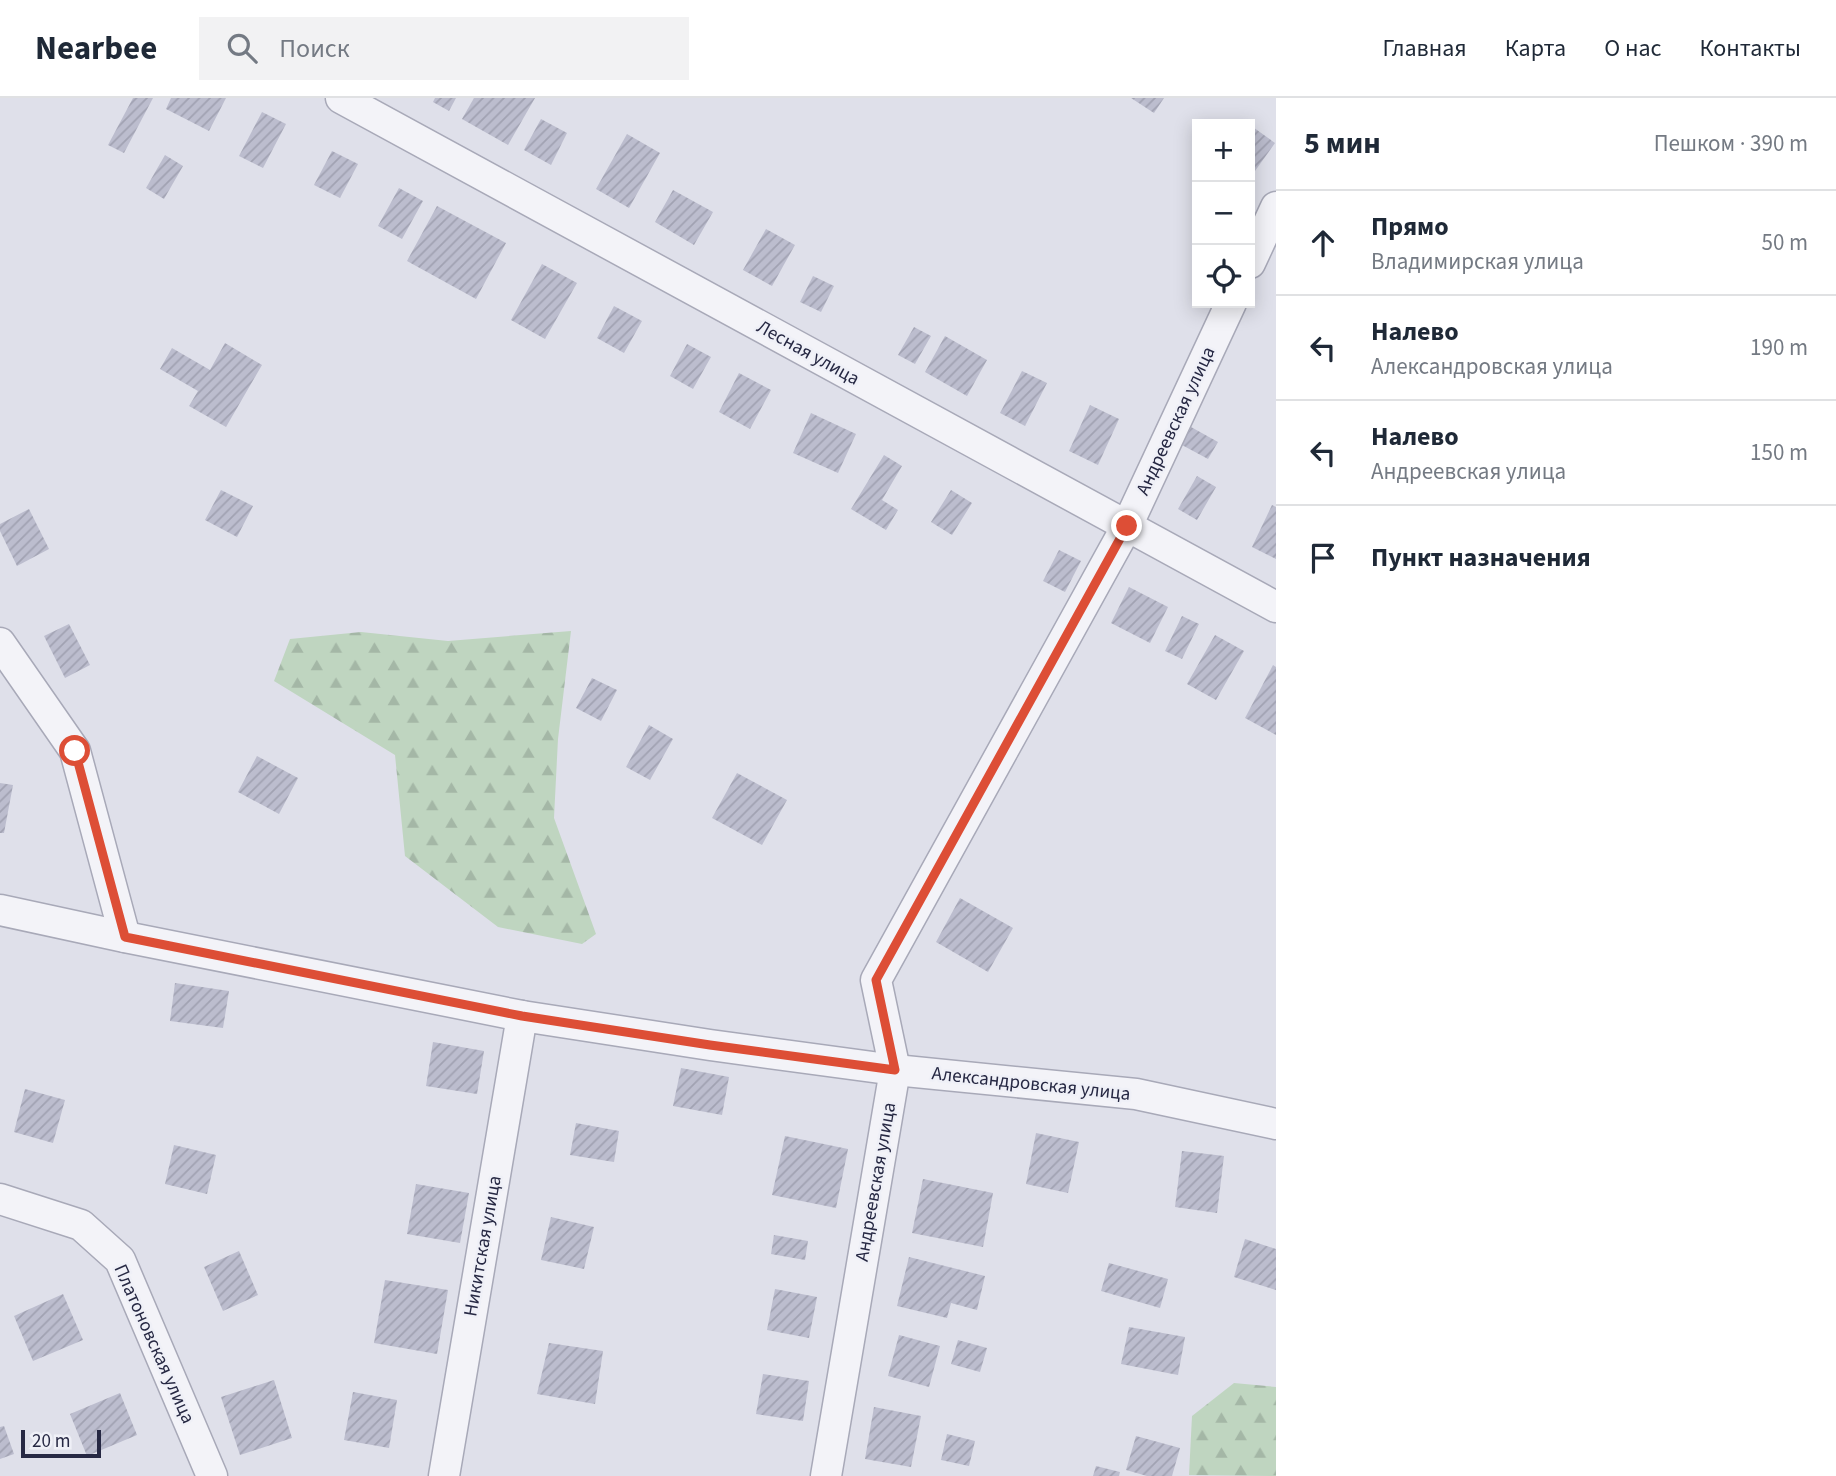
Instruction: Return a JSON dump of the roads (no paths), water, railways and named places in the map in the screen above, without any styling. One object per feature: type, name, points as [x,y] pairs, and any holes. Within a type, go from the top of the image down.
[{"type":"street","name":"Лесная улица","points":[[341,98],[1276,607]]},
{"type":"street","points":[[1255,252],[1276,207]]},
{"type":"street","name":"Андреевская улица","points":[[826,1476],[895,1070],[876,980],[1127,526],[1229,308]]},
{"type":"street","points":[[0,643],[75,751],[125,937]]},
{"type":"street","name":"Александровская улица","points":[[0,910],[522,1016],[895,1070],[1136,1094],[1276,1124]]},
{"type":"street","name":"Никитская улица","points":[[444,1476],[522,1016]]},
{"type":"street","name":"Платоновская улица","points":[[0,1199],[81,1225],[120,1260],[212,1476]]}]
